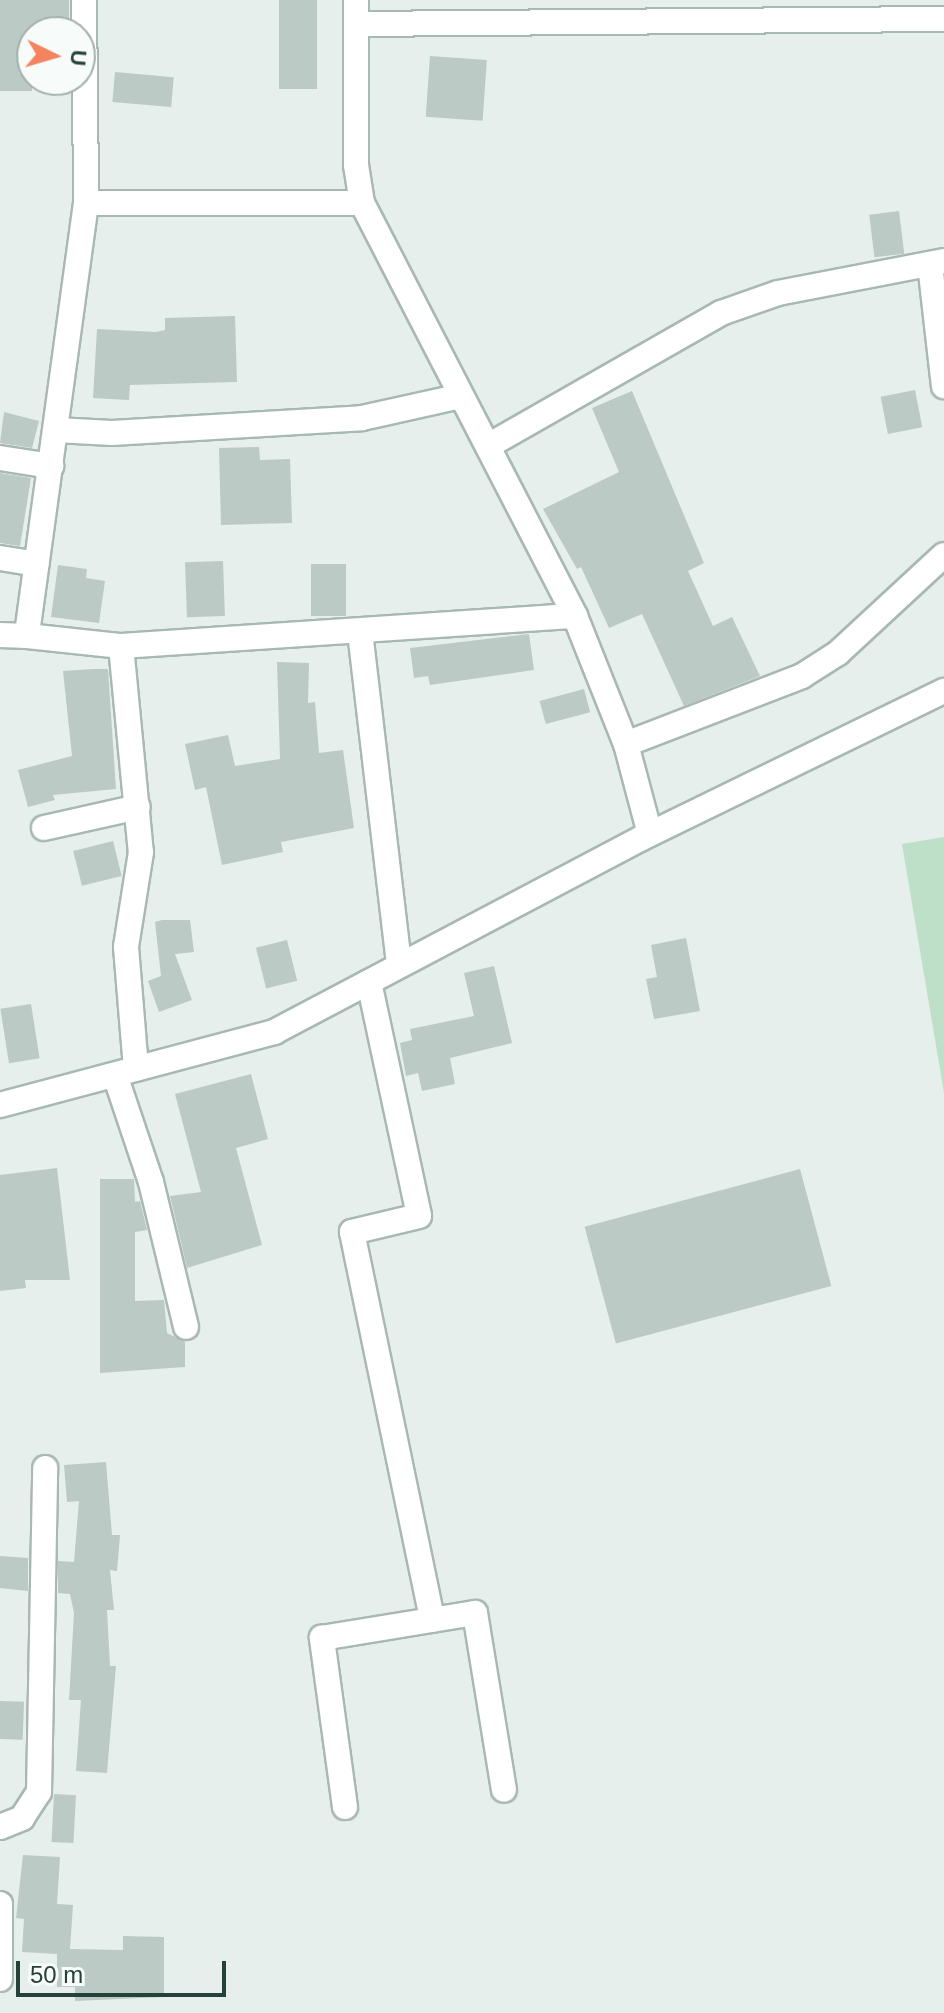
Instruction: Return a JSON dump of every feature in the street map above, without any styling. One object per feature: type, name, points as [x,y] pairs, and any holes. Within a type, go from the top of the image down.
[{"type":"street","points":[[27,636],[86,203],[84,0]]},
{"type":"street","points":[[650,834],[626,744],[575,616],[362,203],[356,12],[944,19]]},
{"type":"street","points":[[86,203],[362,203]]},
{"type":"street","points":[[488,446],[721,313],[778,293],[937,263],[944,386]]},
{"type":"street","points":[[56,430],[112,433],[362,418],[461,396]]},
{"type":"street","points":[[0,458],[51,466]]},
{"type":"street","points":[[626,744],[802,676],[838,653],[944,555]]},
{"type":"street","points":[[0,558],[37,564]]},
{"type":"street","points":[[0,635],[121,646],[575,616]]},
{"type":"street","points":[[360,632],[399,965]]},
{"type":"street","points":[[121,646],[141,852],[126,947],[126,1072],[186,1327]]},
{"type":"street","points":[[0,1105],[274,1032],[650,834],[944,691]]},
{"type":"street","points":[[44,828],[138,807]]},
{"type":"street","points":[[369,982],[419,1216],[352,1232],[432,1620]]},
{"type":"street","points":[[0,1827],[22,1818],[39,1792],[45,1468]]},
{"type":"street","points":[[345,1807],[322,1638],[475,1613],[504,1790]]},
{"type":"street","points":[[0,1904],[0,1979]]},
{"type":"green space","points":[[944,837],[944,1093],[902,844]]},
{"type":"building","points":[[0,0],[69,0],[69,16],[16,16],[16,91],[0,91]]},
{"type":"building","points":[[279,0],[317,0],[317,89],[279,89]]},
{"type":"building","points":[[430,56],[487,60],[483,121],[426,117]]},
{"type":"building","points":[[115,72],[174,77],[171,107],[112,102]]},
{"type":"building","points":[[899,211],[904,254],[874,257],[869,215]]},
{"type":"building","points":[[235,316],[237,382],[130,385],[129,400],[93,398],[97,329],[156,332],[165,330],[165,318]]},
{"type":"building","points":[[915,390],[922,427],[888,434],[881,397]]},
{"type":"building","points":[[632,391],[704,563],[688,571],[713,626],[732,617],[760,676],[684,706],[642,614],[609,628],[581,567],[577,569],[543,509],[619,472],[592,408]]},
{"type":"building","points":[[4,412],[39,421],[32,448],[0,443]]},
{"type":"building","points":[[259,447],[260,460],[290,459],[292,523],[221,525],[219,448]]},
{"type":"building","points":[[0,473],[31,478],[20,546],[0,543]]},
{"type":"building","points":[[223,561],[225,616],[187,617],[185,562]]},
{"type":"building","points":[[311,564],[346,564],[346,616],[311,616]]},
{"type":"building","points":[[58,565],[87,569],[86,578],[105,581],[99,623],[51,617]]},
{"type":"building","points":[[529,634],[534,670],[430,685],[428,676],[414,678],[410,648]]},
{"type":"building","points":[[277,662],[309,663],[308,703],[315,702],[319,753],[343,750],[354,828],[281,842],[283,852],[222,865],[206,787],[195,790],[185,744],[228,735],[235,766],[280,759]]},
{"type":"building","points":[[108,669],[116,789],[53,795],[55,800],[28,807],[18,770],[72,756],[63,671]]},
{"type":"building","points":[[584,689],[590,712],[546,724],[540,701]]},
{"type":"building","points":[[113,841],[122,876],[82,886],[73,851]]},
{"type":"building","points":[[190,920],[194,952],[175,954],[192,1000],[159,1012],[148,981],[161,976],[155,922]]},
{"type":"building","points":[[686,938],[700,1011],[654,1019],[646,979],[657,977],[651,945]]},
{"type":"building","points":[[287,940],[297,981],[266,988],[256,948]]},
{"type":"building","points":[[494,966],[512,1043],[450,1058],[455,1084],[422,1091],[418,1073],[406,1076],[400,1043],[412,1040],[410,1029],[474,1016],[464,973]]},
{"type":"building","points":[[31,1004],[40,1058],[9,1063],[0,1009]]},
{"type":"building","points":[[251,1074],[268,1139],[236,1148],[262,1245],[187,1268],[170,1196],[201,1192],[175,1094]]},
{"type":"building","points":[[57,1168],[70,1280],[25,1280],[26,1288],[0,1291],[0,1175]]},
{"type":"building","points":[[800,1169],[831,1286],[616,1344],[585,1227]]},
{"type":"building","points":[[100,1179],[134,1179],[135,1202],[140,1201],[147,1230],[135,1232],[135,1301],[164,1300],[167,1333],[185,1342],[185,1367],[100,1373]]},
{"type":"building","points":[[106,1462],[112,1535],[120,1535],[117,1571],[110,1570],[114,1610],[107,1610],[110,1666],[116,1666],[107,1773],[76,1771],[81,1700],[69,1700],[74,1613],[70,1594],[58,1593],[58,1561],[74,1562],[79,1501],[67,1502],[64,1465]]},
{"type":"building","points":[[0,1556],[28,1558],[28,1591],[0,1588]]},
{"type":"building","points":[[0,1701],[24,1702],[23,1740],[0,1739]]},
{"type":"building","points":[[54,1794],[76,1795],[73,1843],[51,1842]]},
{"type":"building","points":[[23,1855],[60,1857],[57,1904],[73,1905],[70,1949],[123,1950],[123,1936],[164,1937],[164,1997],[75,2001],[75,1987],[57,1987],[57,1954],[22,1952],[24,1919],[16,1918]]}]
